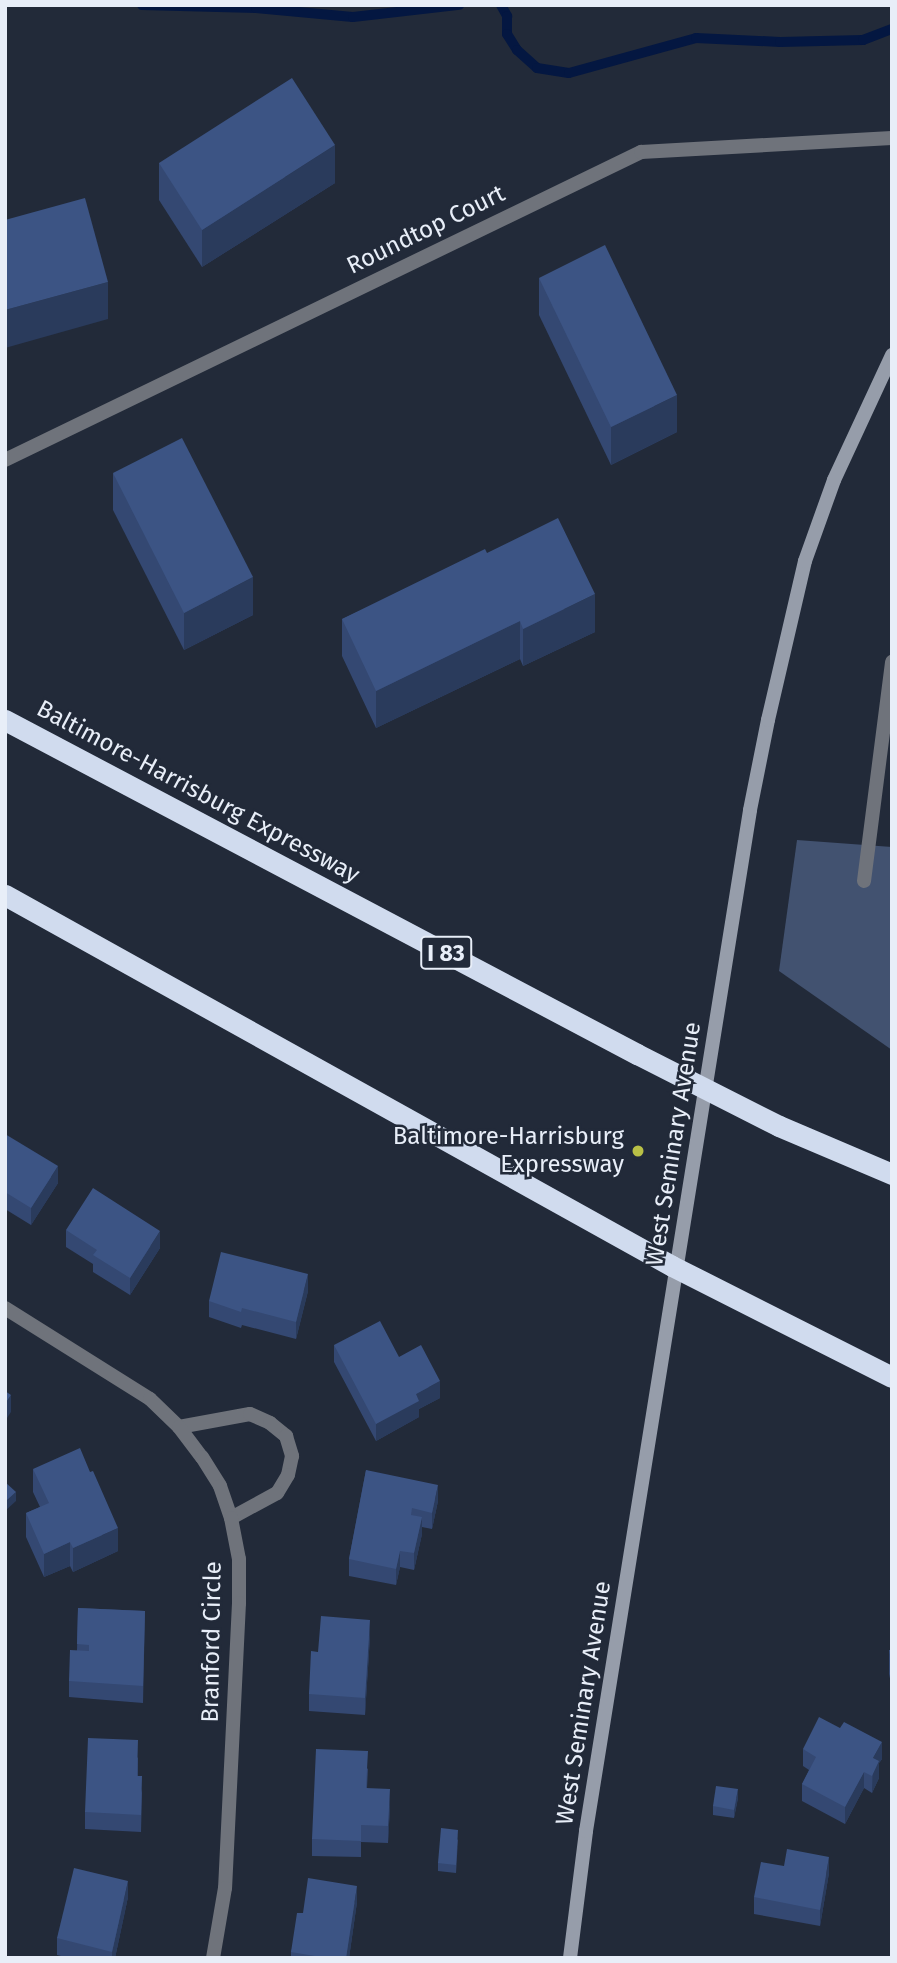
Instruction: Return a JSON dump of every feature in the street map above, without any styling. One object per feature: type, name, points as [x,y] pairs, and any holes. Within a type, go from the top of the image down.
[{"type":"highway","name":"Baltimore-Harrisburg Expressway","points":[[5,720],[669,1071],[779,1126],[892,1174]]},
{"type":"highway","points":[[5,895],[672,1266],[892,1377]]},
{"type":"main road","name":"West Seminary Avenue","points":[[570,1958],[586,1831],[657,1404],[726,959],[765,733],[805,561],[834,480],[892,355]]},
{"type":"street","name":"Roundtop Court","points":[[5,460],[641,152],[892,138]]},
{"type":"street","points":[[864,881],[892,662]]},
{"type":"street","name":"Branford Circle","points":[[5,1308],[149,1399],[180,1427],[219,1486],[230,1518],[239,1559],[239,1603],[225,1888],[212,1958]]},
{"type":"street","points":[[180,1427],[250,1414],[270,1423],[286,1436],[292,1455],[288,1475],[277,1493],[230,1518]]},
{"type":"shaded area","points":[[797,840],[892,847],[892,1050],[779,971]]},
{"type":"building","points":[[292,78],[335,145],[202,230],[159,163]]},
{"type":"building","points":[[85,198],[108,282],[5,310],[5,220]]},
{"type":"building","points":[[605,245],[677,395],[611,427],[539,278]]},
{"type":"building","points":[[182,438],[253,577],[184,613],[113,473]]},
{"type":"building","points":[[558,518],[595,594],[523,629],[520,621],[376,691],[342,619],[485,549],[487,553]]},
{"type":"building","points":[[5,1134],[58,1166],[31,1208],[5,1192]]},
{"type":"building","points":[[93,1188],[160,1231],[130,1278],[93,1255],[97,1250],[66,1230]]},
{"type":"building","points":[[221,1252],[308,1274],[296,1322],[242,1308],[241,1312],[209,1301]]},
{"type":"building","points":[[380,1321],[399,1357],[421,1345],[440,1381],[416,1394],[419,1401],[376,1424],[334,1345]]},
{"type":"building","points":[[5,1391],[11,1395],[5,1404]]},
{"type":"building","points":[[80,1448],[118,1528],[73,1548],[70,1542],[44,1554],[26,1513],[49,1503],[33,1469]]},
{"type":"building","points":[[366,1470],[438,1485],[432,1513],[412,1508],[411,1515],[422,1517],[414,1553],[400,1551],[396,1569],[349,1559]]},
{"type":"building","points":[[5,1482],[16,1492],[5,1502]]},
{"type":"building","points":[[78,1608],[145,1611],[143,1686],[69,1681],[70,1650],[89,1651],[89,1645],[77,1644]]},
{"type":"building","points":[[321,1616],[370,1620],[365,1698],[309,1694],[311,1651],[318,1652]]},
{"type":"building","points":[[819,1717],[840,1728],[844,1722],[882,1742],[873,1758],[879,1761],[872,1776],[864,1772],[845,1807],[802,1784],[816,1757],[803,1749]]},
{"type":"building","points":[[88,1738],[138,1740],[137,1776],[142,1776],[141,1815],[85,1812]]},
{"type":"building","points":[[316,1749],[368,1751],[366,1788],[390,1789],[388,1826],[361,1825],[361,1841],[312,1839]]},
{"type":"building","points":[[716,1786],[738,1789],[734,1810],[713,1806]]},
{"type":"building","points":[[441,1828],[458,1830],[456,1865],[438,1863]]},
{"type":"building","points":[[787,1849],[829,1857],[820,1910],[754,1897],[761,1862],[784,1866]]},
{"type":"building","points":[[74,1868],[128,1881],[112,1952],[57,1938]]},
{"type":"building","points":[[308,1878],[357,1886],[346,1958],[291,1952],[297,1913],[303,1913]]},
{"type":"waterway","points":[[142,5],[256,8],[353,17],[459,5]]},
{"type":"waterway","points":[[501,5],[507,16],[507,34],[517,50],[537,68],[569,73],[696,38],[780,42],[863,40],[892,29]]},
{"type":"place","name":"Baltimore-Harrisburg Expressway","points":[[638,1151]]}]
